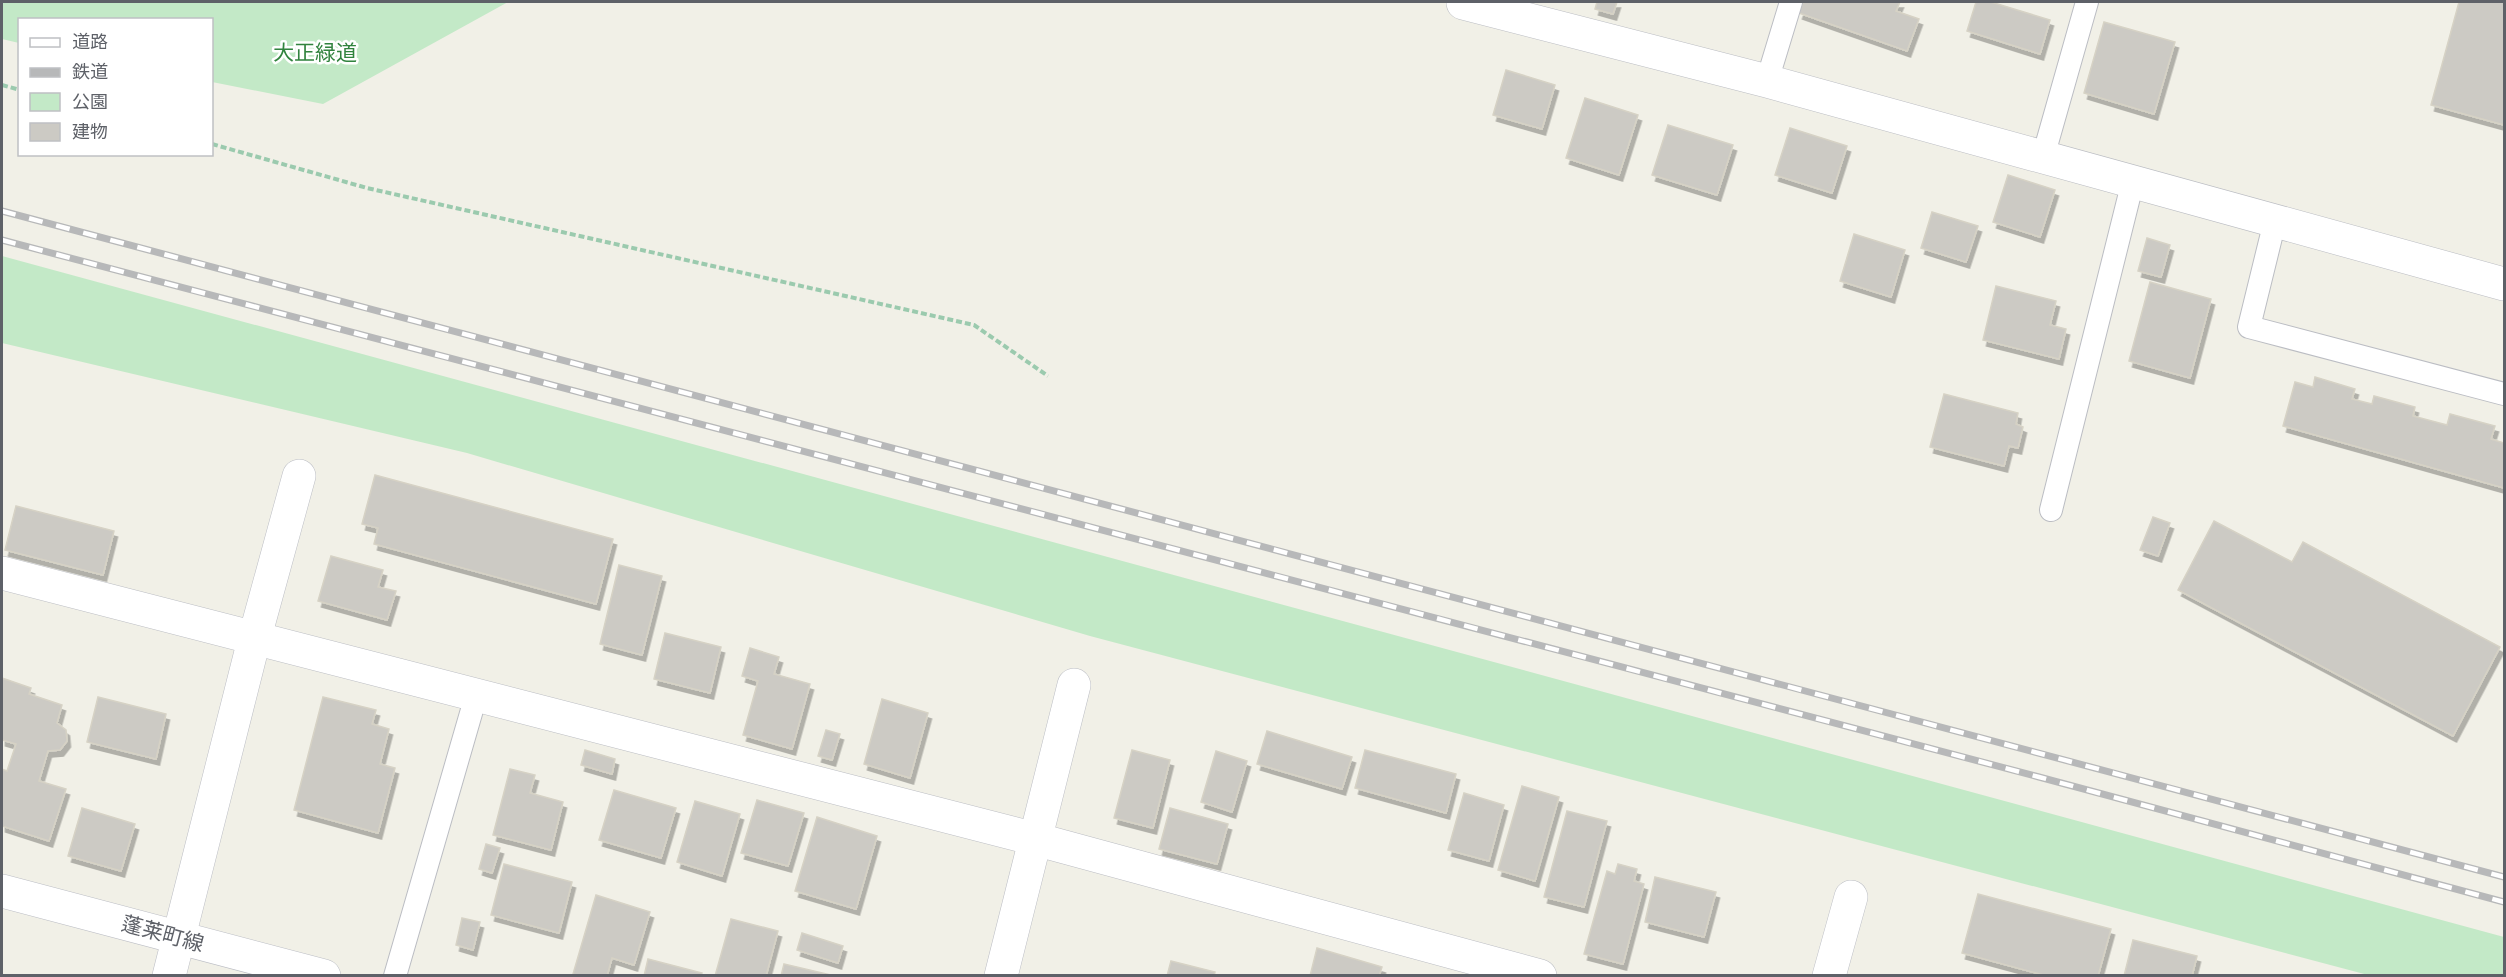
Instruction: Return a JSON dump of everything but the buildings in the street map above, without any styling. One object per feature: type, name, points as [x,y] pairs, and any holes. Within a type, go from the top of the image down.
[{"type":"street","points":[[1463,2],[1767,81],[2505,284]]},
{"type":"street","points":[[169,975],[254,640],[299,476]]},
{"type":"street","points":[[2,573],[254,640],[1035,839],[1540,975]]},
{"type":"street","points":[[1000,975],[1074,685]]},
{"type":"street","name":"蓬莱町線","points":[[2,891],[324,975]]},
{"type":"street","points":[[1829,975],[1851,897]]},
{"type":"lane","points":[[1767,81],[1791,2]]},
{"type":"lane","points":[[2043,157],[2087,2]]},
{"type":"lane","points":[[2050,510],[2133,182]]},
{"type":"lane","points":[[2276,221],[2248,327],[2505,394]]},
{"type":"lane","points":[[395,975],[476,696]]},
{"type":"path","points":[[2,85],[18,89]]},
{"type":"path","points":[[213,144],[367,188],[974,325],[1048,376]]},
{"type":"green space","name":"大正緑道","points":[[2,2],[508,2],[323,104],[213,82],[213,18],[18,18],[18,43],[2,39]]},
{"type":"green space","points":[[2,256],[2504,937],[2504,975],[2368,975],[1090,636],[467,453],[2,343]]},
{"type":"railway","points":[[2,211],[2504,877]]},
{"type":"railway","points":[[2,240],[2039,777],[2504,902]]}]
